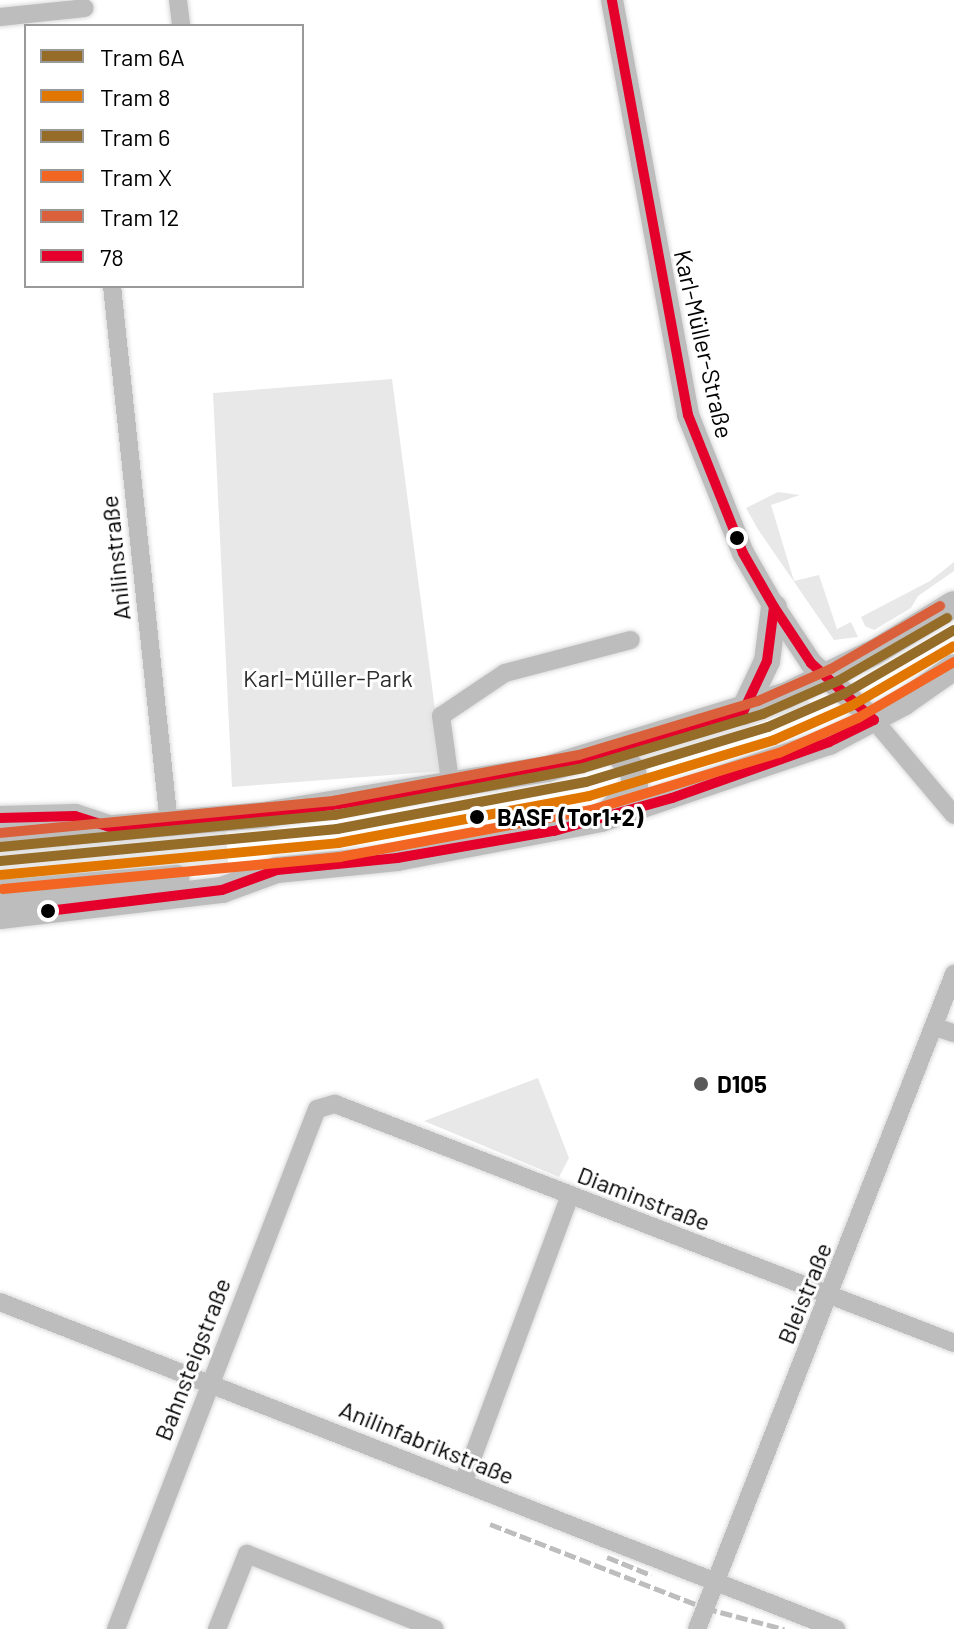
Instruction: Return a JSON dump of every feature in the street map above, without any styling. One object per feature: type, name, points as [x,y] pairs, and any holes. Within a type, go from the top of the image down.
[{"type":"main road","points":[[0,838],[169,824],[451,788],[616,751],[743,712],[824,677],[954,604]]},
{"type":"main road","points":[[743,712],[767,661],[774,607]]},
{"type":"main road","points":[[0,893],[397,858],[601,819],[829,742],[874,720],[954,667]]},
{"type":"main road","points":[[601,819],[635,787],[633,770],[616,751]]},
{"type":"main road","points":[[0,818],[75,816],[116,829]]},
{"type":"main road","points":[[0,916],[222,890],[277,870]]},
{"type":"street","points":[[178,0],[181,24]]},
{"type":"street","name":"Karl-Müller-Straße","points":[[612,0],[688,415],[737,540],[774,607],[824,677],[874,720],[954,815]]},
{"type":"street","points":[[6,11],[85,11]]},
{"type":"street","name":"Anilinstraße","points":[[112,288],[169,824]]},
{"type":"street","points":[[451,788],[441,716],[505,673],[631,640]]},
{"type":"street","name":"Bleistraße","points":[[697,1629],[954,974]]},
{"type":"street","points":[[935,1027],[954,1033]]},
{"type":"street","name":"Diaminstraße","points":[[317,1109],[335,1104],[954,1343]]},
{"type":"street","name":"Bahnsteigstraße","points":[[116,1629],[209,1380],[317,1109]]},
{"type":"street","points":[[463,1483],[570,1196]]},
{"type":"street","name":"Anilinfabrikstraße","points":[[0,1302],[209,1380],[836,1629]]},
{"type":"street","points":[[217,1629],[247,1554],[435,1629]]},
{"type":"green space","name":"Karl-Müller-Park","points":[[392,379],[443,771],[232,787],[213,393]]},
{"type":"green space","points":[[778,492],[800,495],[771,505],[794,581],[819,575],[837,629],[851,622],[858,637],[834,640],[759,531],[746,508]]},
{"type":"green space","points":[[954,562],[954,571],[918,596],[911,608],[874,630],[865,626],[861,617],[930,581]]},
{"type":"green space","points":[[804,698],[812,704],[640,764],[636,753]]},
{"type":"green space","points":[[226,831],[228,863],[0,881],[0,849]]},
{"type":"green space","points":[[538,1078],[569,1158],[559,1177],[424,1121]]},
{"type":"railway","points":[[490,1524],[705,1608],[784,1629]]},
{"type":"railway","points":[[607,1557],[651,1575]]},
{"type":"tram line","name":"12","points":[[0,833],[333,801],[579,755],[758,701],[831,669],[940,606]]},
{"type":"tram line","name":"6","points":[[0,847],[335,815],[583,768],[763,714],[838,681],[947,618]]},
{"type":"tram line","name":"6A","points":[[0,861],[337,829],[586,782],[768,727],[844,694],[954,630]]},
{"type":"tram line","name":"8","points":[[1,875],[338,843],[589,796],[774,740],[851,706],[954,646]]},
{"type":"tram line","name":"X","points":[[3,889],[340,857],[591,810],[779,753],[858,718],[954,662]]},
{"type":"transit line","name":"78","points":[[48,911],[222,890],[277,870],[397,858],[554,831],[672,798],[829,742],[874,720],[811,663],[774,607],[743,553],[688,415],[612,0]]},
{"type":"transit line","name":"78","points":[[0,818],[75,816],[116,829],[263,815],[451,788],[616,751],[743,712],[767,661],[774,607]]},
{"type":"place","name":"BASF (Tor1+2)","points":[[477,817]]},
{"type":"place","name":"D105","points":[[701,1084]]}]
